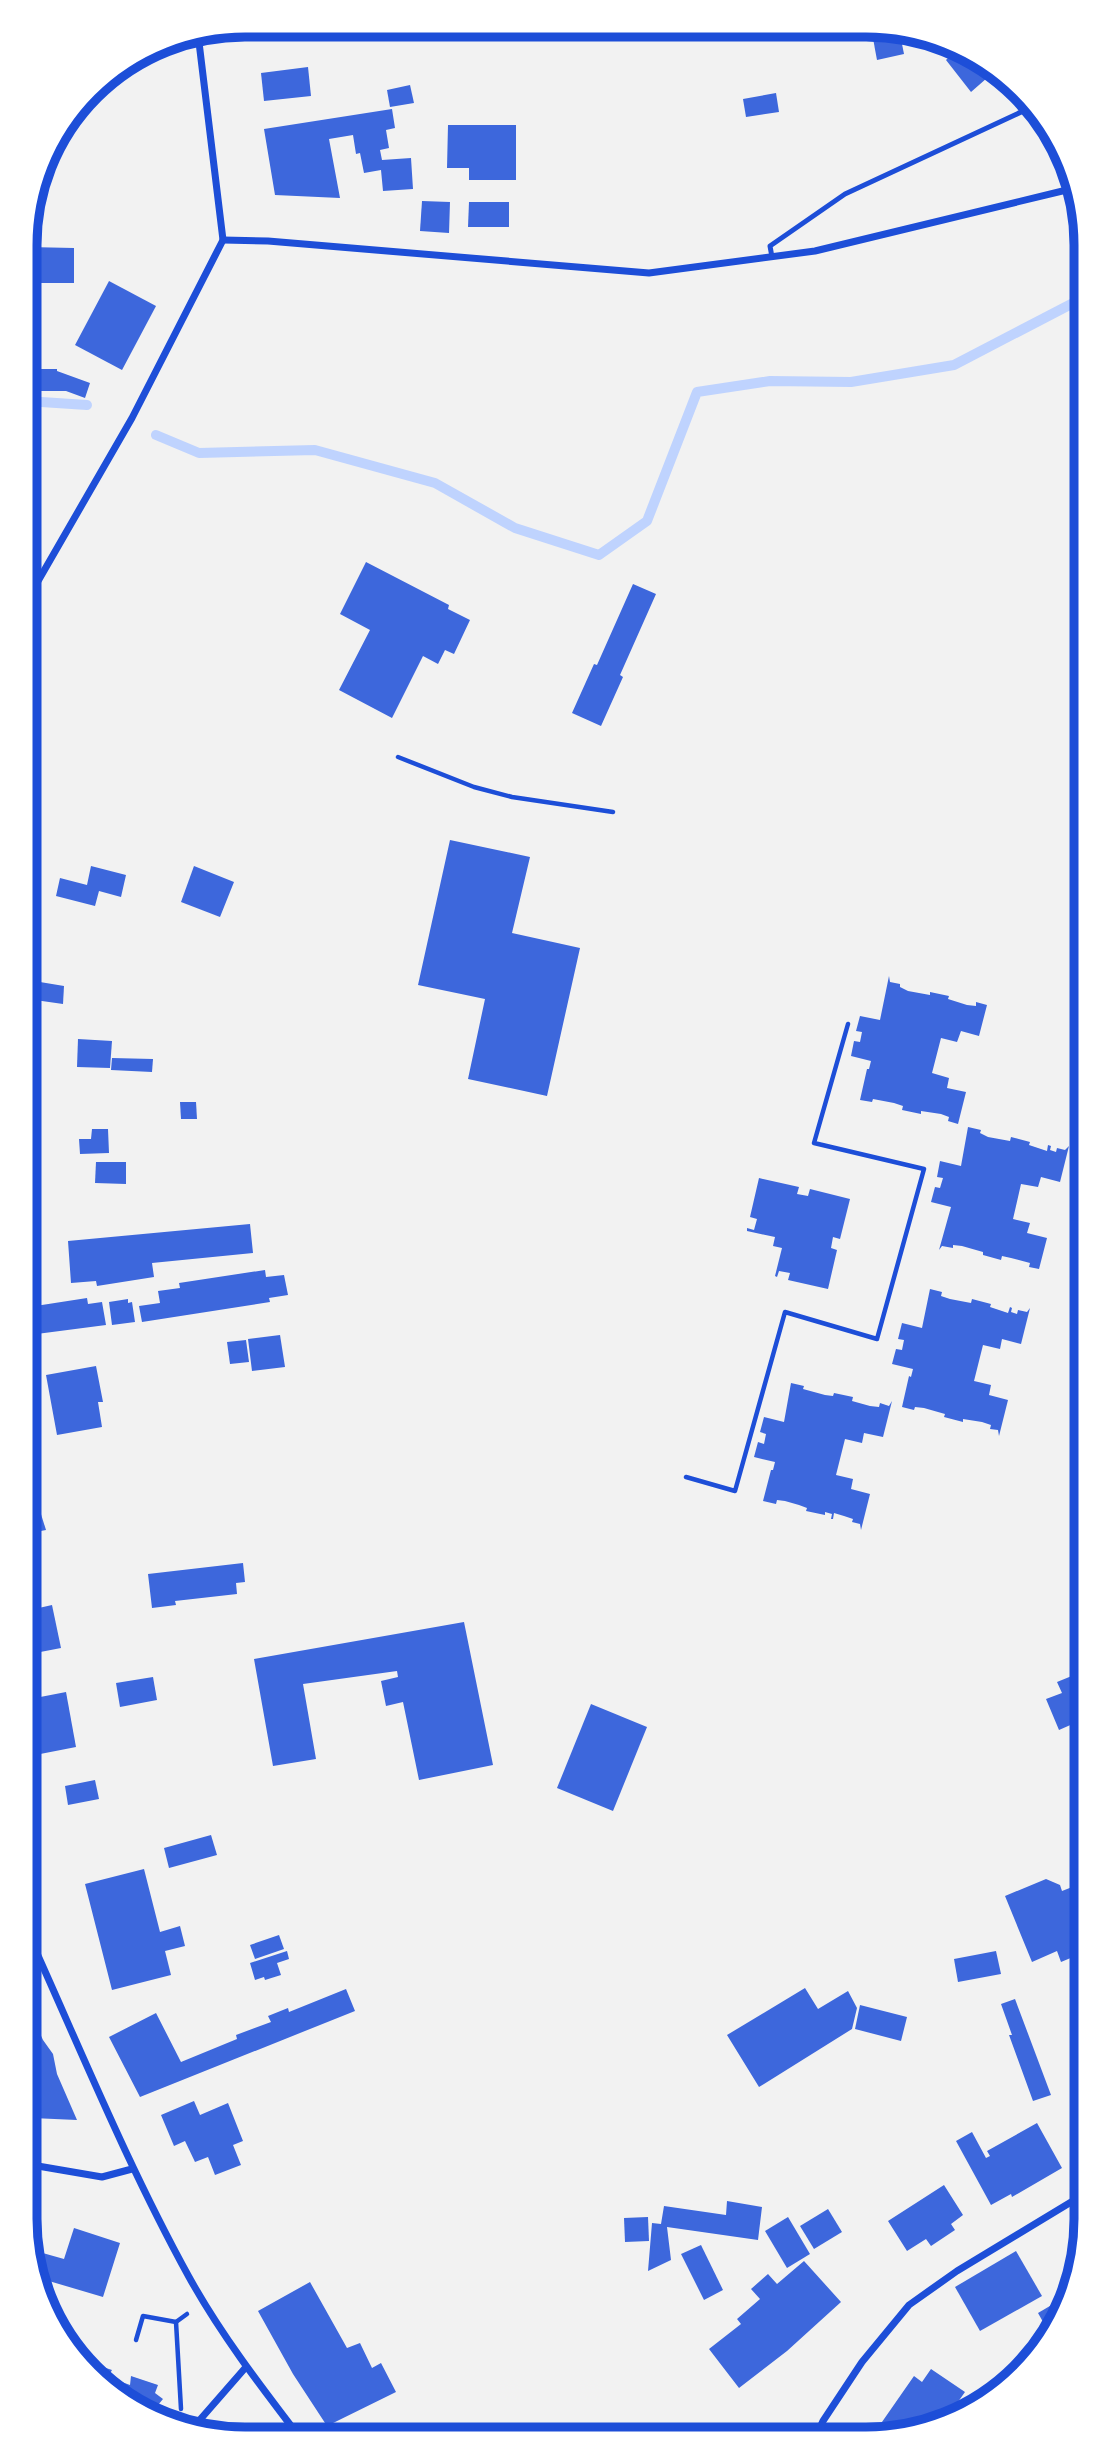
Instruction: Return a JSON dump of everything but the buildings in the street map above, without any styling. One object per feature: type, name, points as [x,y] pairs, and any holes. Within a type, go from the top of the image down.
[{"type":"street","points":[[37,583],[132,418],[223,240],[199,42]]},
{"type":"street","points":[[223,240],[649,272],[815,251],[1067,190]]},
{"type":"street","points":[[37,1954],[132,2169],[191,2279],[246,2367],[292,2427]]},
{"type":"street","points":[[37,2166],[102,2177],[132,2169]]},
{"type":"street","points":[[820,2427],[862,2362],[909,2305],[957,2271],[1074,2200]]},
{"type":"street","points":[[198,2421],[246,2367]]},
{"type":"lane","points":[[772,257],[770,246],[845,194],[1024,111]]},
{"type":"path","points":[[398,757],[474,787],[512,797],[612,812]]},
{"type":"path","points":[[686,1477],[735,1491],[785,1312],[877,1339],[924,1169],[814,1143],[848,1024]]},
{"type":"path","points":[[136,2340],[143,2316],[176,2322],[181,2413]]},
{"type":"waterway","points":[[156,435],[199,453],[315,450],[435,483],[515,528],[599,555],[647,521],[697,392],[770,381],[851,382],[954,365],[1074,303]]},
{"type":"waterway","points":[[37,402],[87,405]]}]
